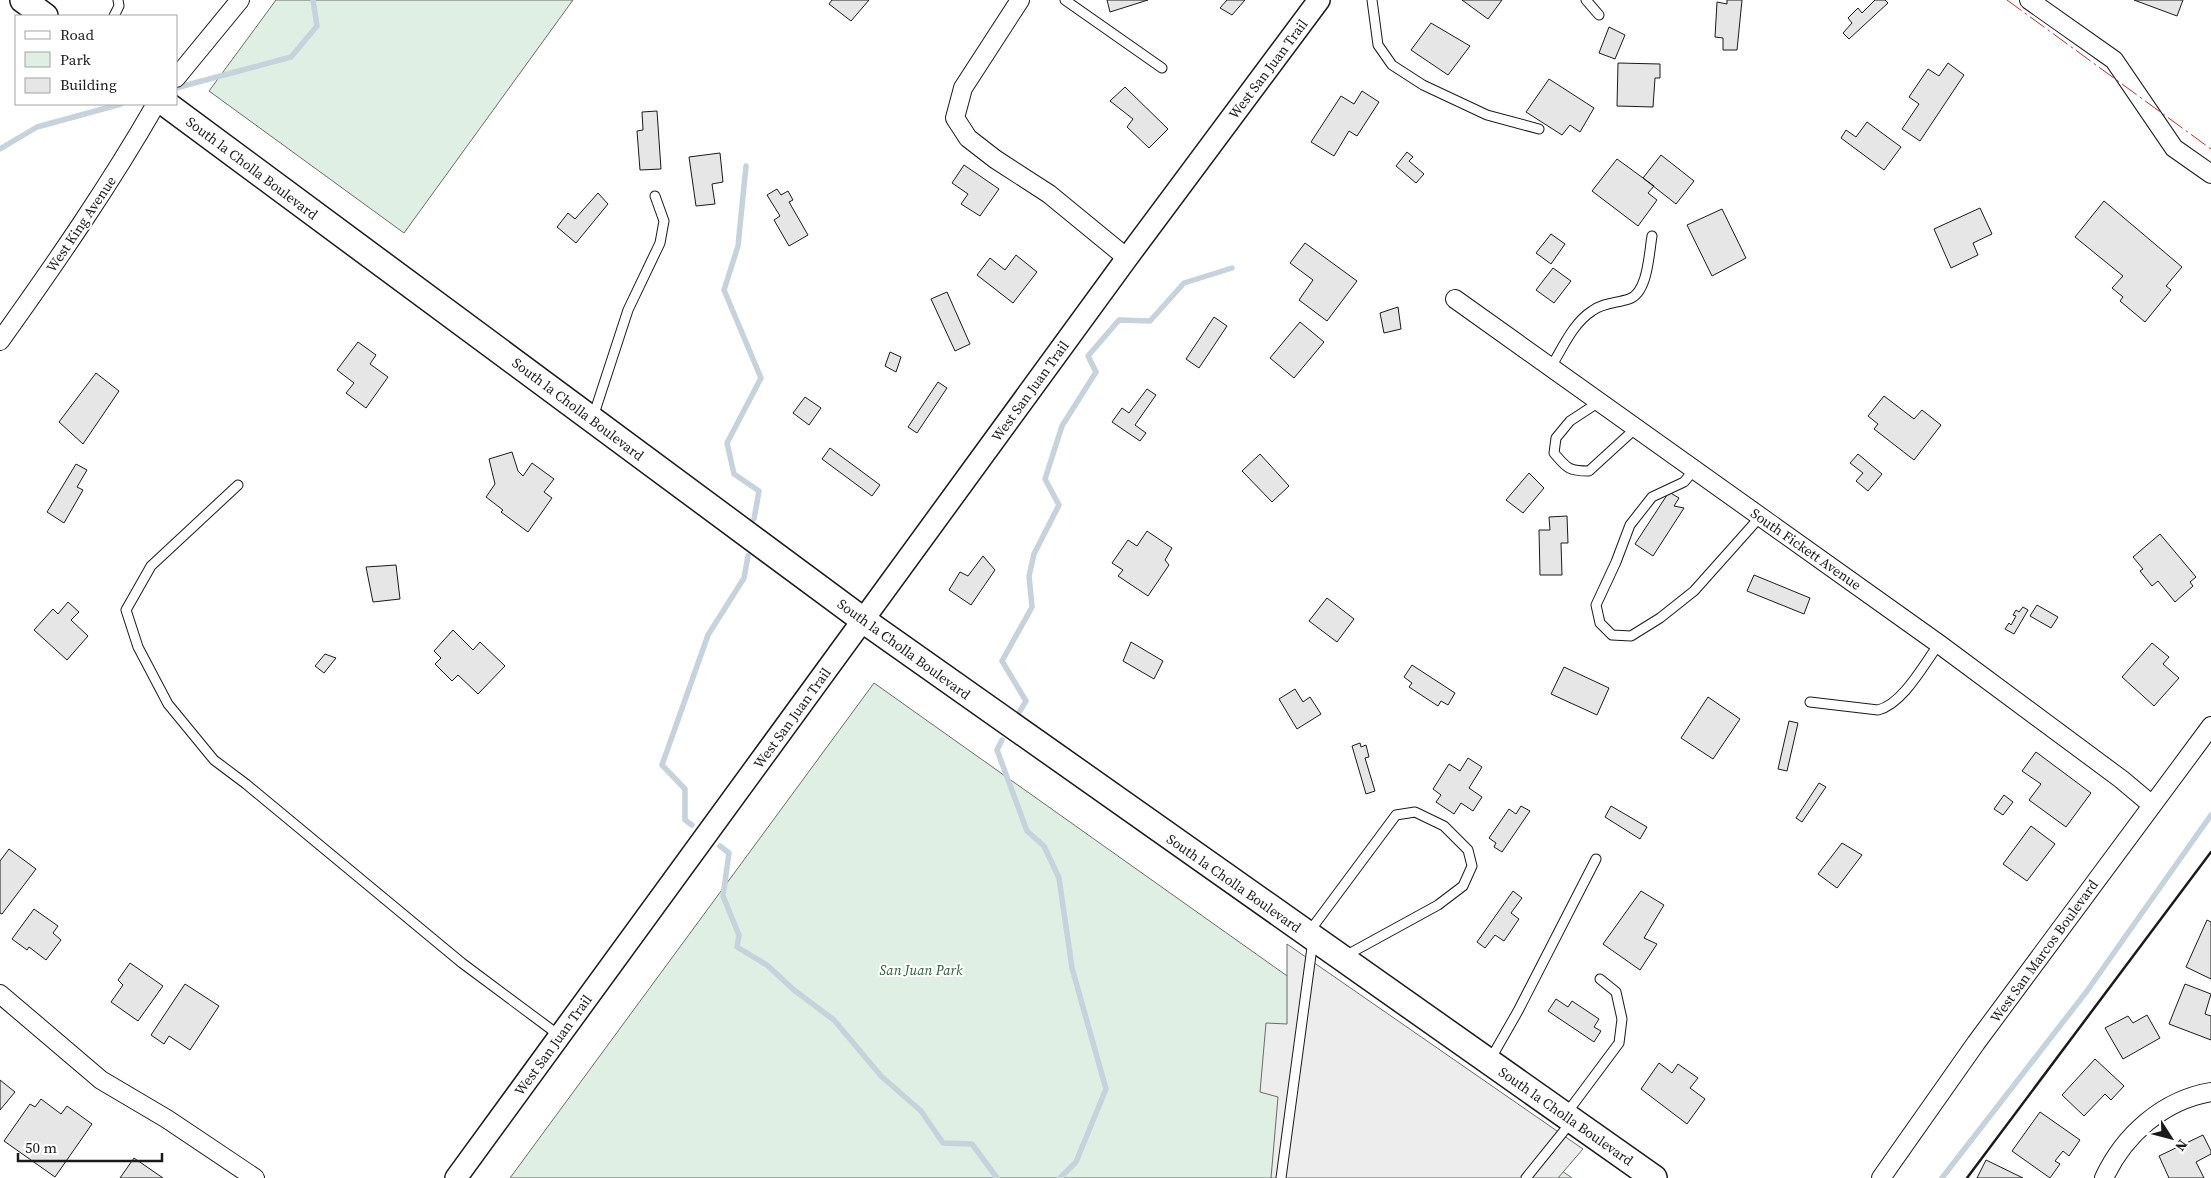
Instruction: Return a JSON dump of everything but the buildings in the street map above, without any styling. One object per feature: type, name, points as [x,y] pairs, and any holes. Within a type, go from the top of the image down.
[{"type":"main road","points":[[22,0],[44,15]]},
{"type":"main road","name":"South la Cholla Boulevard","points":[[167,105],[863,620],[1654,1178]]},
{"type":"street","points":[[178,76],[240,0]]},
{"type":"street","points":[[1020,0],[963,88],[956,118],[968,138],[995,159],[1048,194],[1127,258]]},
{"type":"street","name":"West San Juan Trail","points":[[456,1178],[1127,258],[1319,0]]},
{"type":"street","points":[[2029,0],[2114,60],[2174,148],[2211,174]]},
{"type":"street","name":"West King Avenue","points":[[0,341],[48,274],[124,159],[155,105]]},
{"type":"street","name":"South Fickett Avenue","points":[[1455,299],[1939,644],[2121,779],[2152,805]]},
{"type":"street","name":"West San Marcos Boulevard","points":[[1881,1178],[1976,1043],[2211,726]]},
{"type":"street","points":[[0,994],[101,1080],[167,1119],[255,1178]]},
{"type":"street","points":[[2104,1178],[2121,1149],[2143,1124],[2166,1107],[2196,1095],[2211,1092]]},
{"type":"lane","points":[[114,15],[119,6],[118,0]]},
{"type":"lane","points":[[1065,0],[1162,68]]},
{"type":"lane","points":[[1372,0],[1378,45],[1392,64],[1424,86],[1487,115],[1539,129]]},
{"type":"lane","points":[[1586,0],[1599,15]]},
{"type":"lane","points":[[592,419],[628,310],[660,242],[664,221],[655,196]]},
{"type":"lane","points":[[1550,367],[1576,328],[1592,311],[1613,302],[1631,299],[1644,283],[1652,236]]},
{"type":"lane","points":[[1599,402],[1570,421],[1556,438],[1554,453],[1567,468],[1573,471],[1588,471],[1636,428]]},
{"type":"lane","points":[[1694,470],[1684,482],[1652,497],[1630,525],[1616,562],[1596,605],[1600,623],[1612,635],[1631,636],[1660,618],[1694,591],[1760,517]]},
{"type":"lane","points":[[238,485],[151,566],[126,610],[138,647],[168,704],[214,760],[246,784],[455,957],[560,1036]]},
{"type":"lane","points":[[1810,702],[1878,710],[1888,708],[1900,697],[1939,644]]},
{"type":"lane","points":[[1281,1178],[1310,937],[1396,815],[1415,812],[1444,826],[1468,850],[1472,866],[1463,886],[1438,905],[1341,958]]},
{"type":"lane","points":[[1489,1061],[1518,1011],[1596,859]]},
{"type":"lane","points":[[1526,1178],[1618,1043],[1622,1019],[1616,992],[1600,979]]},
{"type":"green space","points":[[276,0],[573,0],[404,233],[209,91]]},
{"type":"green space","name":"San Juan Park","points":[[874,683],[1572,1178],[510,1178]]},
{"type":"shaded area","points":[[1287,944],[1583,1149],[1558,1178],[1271,1178],[1278,1097],[1260,1092],[1266,1023],[1287,1024]]},
{"type":"waterway","points":[[178,87],[291,57],[317,26],[313,0]]},
{"type":"waterway","points":[[0,149],[37,127],[117,105]]},
{"type":"waterway","points":[[746,166],[738,246],[724,290],[761,378],[727,443],[734,474],[759,491],[754,519]]},
{"type":"waterway","points":[[1020,711],[1026,701],[1002,661],[1032,607],[1029,576],[1034,554],[1059,505],[1045,479],[1062,426],[1096,372],[1088,356],[1119,320],[1150,321],[1184,283],[1232,268]]},
{"type":"waterway","points":[[692,825],[685,820],[685,789],[662,765],[708,635],[744,578],[748,556]]},
{"type":"waterway","points":[[1002,740],[997,750],[1027,831],[1044,846],[1059,878],[1072,968],[1106,1089],[1076,1162],[1060,1178]]},
{"type":"waterway","points":[[1942,1178],[2087,991],[2211,815]]},
{"type":"waterway","points":[[720,846],[729,853],[723,896],[739,935],[737,947],[767,965],[794,990],[834,1020],[881,1076],[921,1111],[943,1143],[972,1144],[997,1178]]},
{"type":"wall","points":[[1967,1178],[2211,852]]},
{"type":"power","points":[[2007,0],[2211,149]]}]
